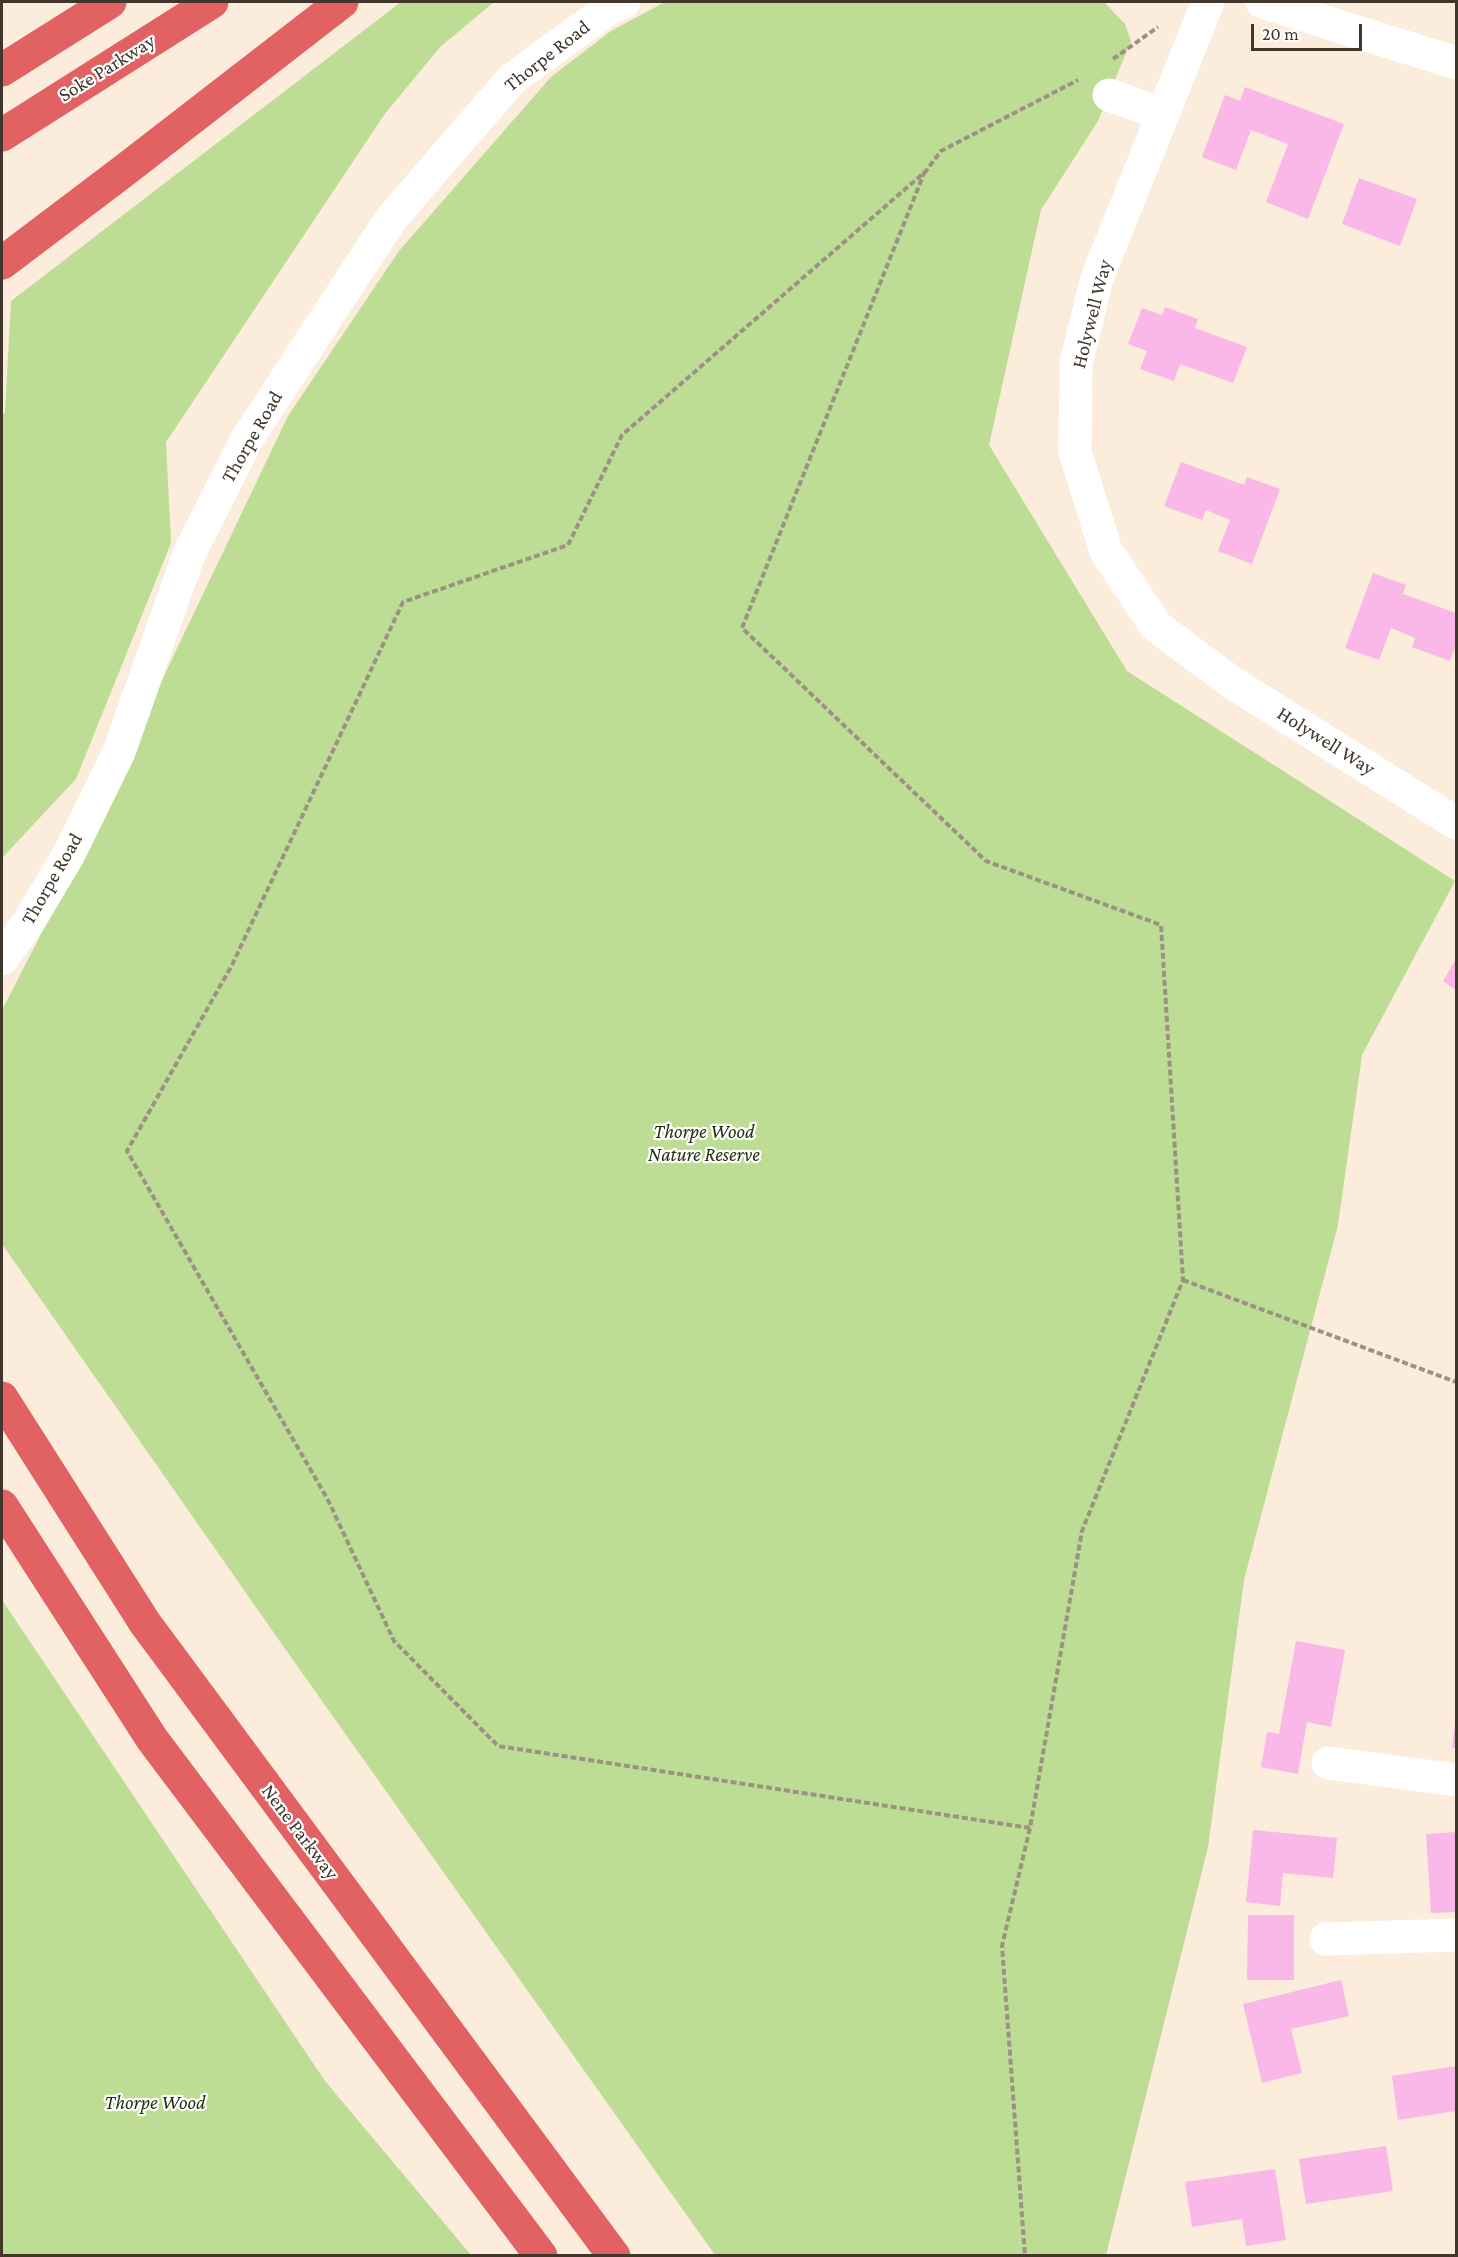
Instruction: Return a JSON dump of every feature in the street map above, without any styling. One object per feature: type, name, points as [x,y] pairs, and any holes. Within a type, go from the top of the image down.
[{"type":"highway","points":[[2,70],[110,2]]},
{"type":"highway","name":"Soke Parkway","points":[[2,135],[212,2]]},
{"type":"highway","points":[[2,262],[122,173],[342,2]]},
{"type":"highway","points":[[2,278],[122,173]]},
{"type":"highway","name":"Nene Parkway","points":[[2,1398],[145,1623],[614,2256]]},
{"type":"highway","points":[[2,1506],[152,1739],[541,2256]]},
{"type":"street","name":"Thorpe Road","points":[[2,958],[28,923],[69,854],[119,752],[189,555],[247,439],[391,219],[512,79],[607,10],[624,2]]},
{"type":"street","name":"Holywell Way","points":[[1208,2],[1097,278],[1076,364],[1076,452],[1106,551],[1156,626],[1231,682],[1456,823]]},
{"type":"street","points":[[1262,2],[1456,63]]},
{"type":"street","points":[[1109,95],[1162,114]]},
{"type":"street","points":[[1328,1763],[1456,1780]]},
{"type":"street","points":[[1326,1939],[1456,1935]]},
{"type":"path","points":[[1111,61],[1165,21]]},
{"type":"path","points":[[1030,1828],[498,1746],[394,1641],[328,1500],[127,1151],[232,965],[403,602],[568,545],[622,435],[926,171],[941,151],[1082,78]]},
{"type":"path","points":[[926,171],[742,628],[986,861],[1161,925],[1183,1280],[1082,1531],[1030,1828],[1002,1946],[1025,2256]]},
{"type":"path","points":[[1183,1280],[1456,1382]]},
{"type":"green space","points":[[401,2],[494,2],[440,47],[384,115],[166,442],[171,543],[76,779],[2,858],[2,416],[5,412],[11,301]]},
{"type":"green space","name":"Thorpe Wood Nature Reserve","points":[[665,2],[1104,2],[1125,24],[1131,41],[1098,121],[1041,210],[989,445],[1127,671],[1455,881],[1362,1055],[1338,1225],[1244,1580],[1208,1847],[1106,2255],[715,2255],[288,1653],[2,1244],[2,1010],[37,942],[288,416],[399,251],[551,77],[611,31]]},
{"type":"green space","name":"Thorpe Wood","points":[[2,1600],[325,2081],[471,2255],[2,2255]]},
{"type":"building","points":[[1245,87],[1344,124],[1308,219],[1266,202],[1288,144],[1251,130],[1236,170],[1202,157],[1225,95],[1240,101]]},
{"type":"building","points":[[1359,178],[1417,199],[1400,246],[1342,224]]},
{"type":"building","points":[[1165,307],[1198,319],[1195,328],[1247,347],[1233,383],[1180,364],[1174,381],[1140,369],[1147,351],[1128,344],[1142,308],[1162,315]]},
{"type":"building","points":[[1181,462],[1244,485],[1247,477],[1280,489],[1252,564],[1218,551],[1230,520],[1206,510],[1202,520],[1164,506]]},
{"type":"building","points":[[1373,573],[1406,585],[1403,594],[1456,613],[1456,644],[1450,661],[1412,647],[1415,638],[1391,628],[1379,660],[1345,648]]},
{"type":"building","points":[[1456,959],[1456,990],[1443,981]]},
{"type":"building","points":[[1296,1641],[1345,1650],[1331,1727],[1307,1722],[1298,1774],[1261,1767],[1267,1732],[1279,1734]]},
{"type":"building","points":[[1455,1723],[1456,1748],[1452,1748]]},
{"type":"building","points":[[1253,1830],[1337,1838],[1333,1878],[1283,1873],[1280,1906],[1246,1902]]},
{"type":"building","points":[[1456,1832],[1456,1912],[1431,1913],[1426,1834]]},
{"type":"building","points":[[1248,1915],[1294,1915],[1294,1980],[1247,1980]]},
{"type":"building","points":[[1341,1980],[1349,2016],[1291,2029],[1302,2073],[1262,2083],[1243,2004]]},
{"type":"building","points":[[1456,2066],[1456,2111],[1398,2120],[1392,2076]]},
{"type":"building","points":[[1386,2146],[1393,2191],[1306,2204],[1299,2159]]},
{"type":"building","points":[[1275,2169],[1286,2240],[1246,2246],[1242,2219],[1192,2227],[1185,2182]]}]
